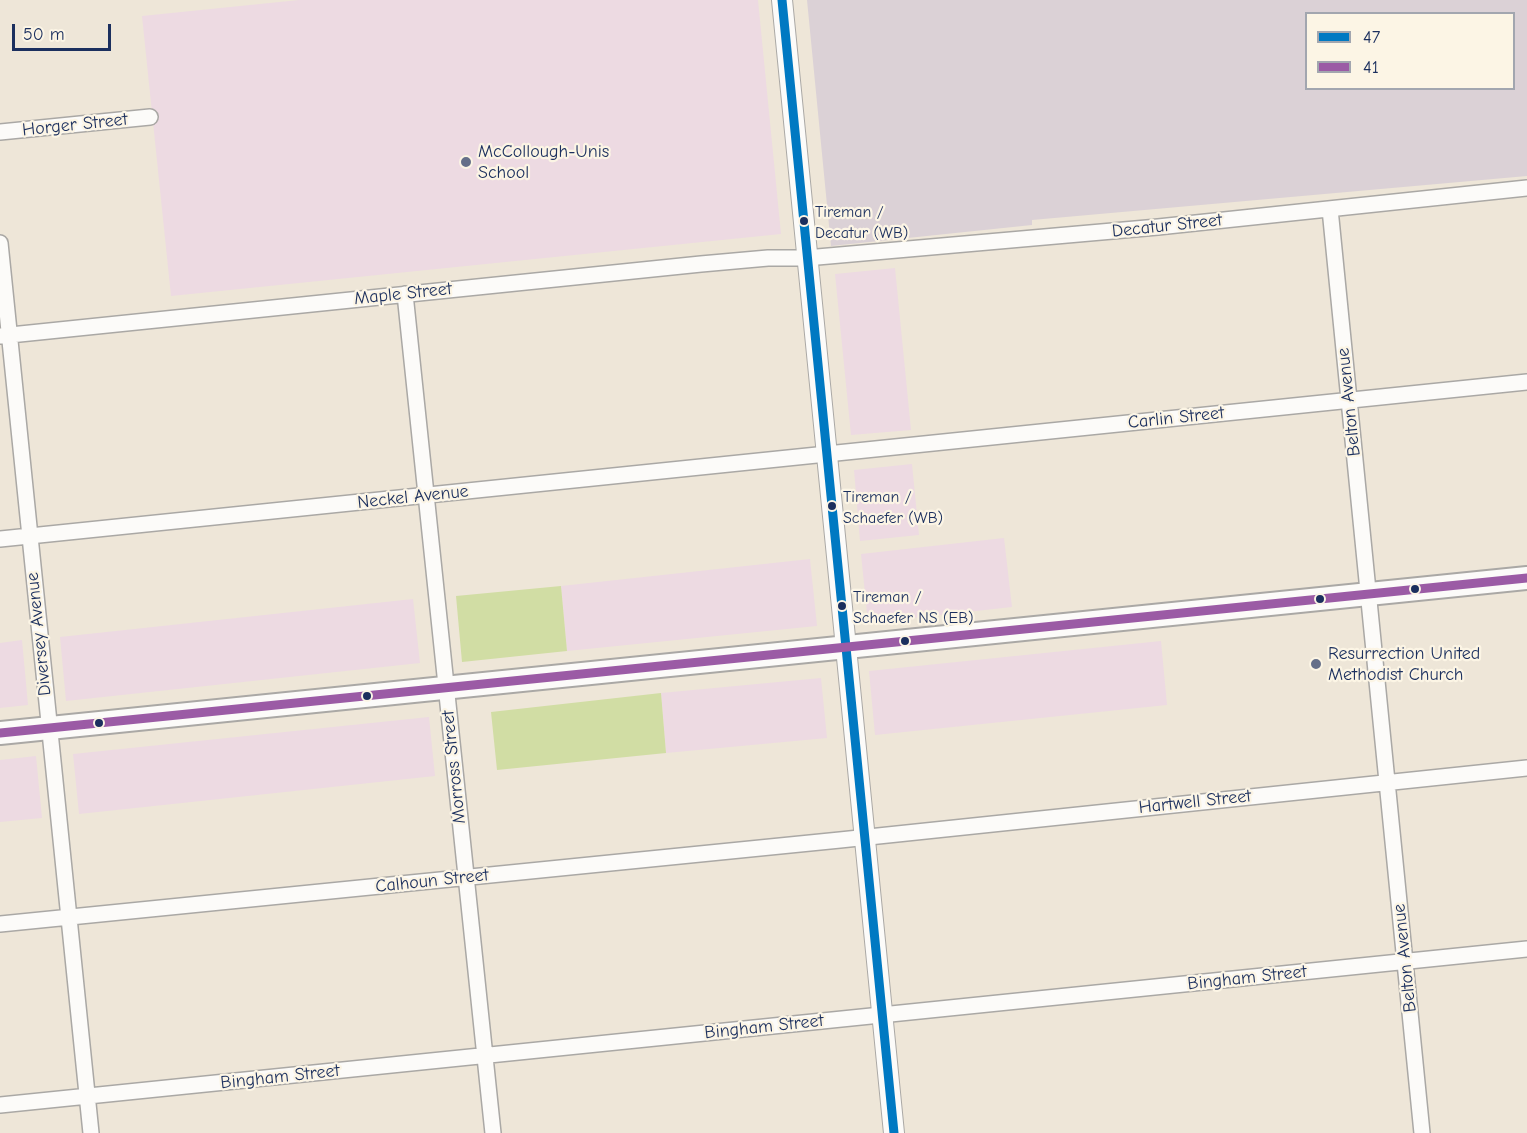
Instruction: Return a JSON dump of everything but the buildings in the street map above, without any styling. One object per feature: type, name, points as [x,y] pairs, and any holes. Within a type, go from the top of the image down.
[{"type":"main road","points":[[0,733],[1527,578]]},
{"type":"street","points":[[782,0],[844,648],[894,1133]]},
{"type":"street","name":"Horger Street","points":[[0,132],[150,117]]},
{"type":"street","name":"Decatur Street","points":[[806,258],[1158,227],[1527,188]]},
{"type":"street","name":"Belton Avenue","points":[[1330,209],[1422,1133]]},
{"type":"street","name":"Diversey Avenue","points":[[0,243],[5,335],[29,536],[91,1133]]},
{"type":"street","name":"Maple Street","points":[[5,335],[717,262],[806,258]]},
{"type":"street","name":"Morross Street","points":[[405,294],[493,1133]]},
{"type":"street","name":"Carlin Street","points":[[825,454],[1527,382]]},
{"type":"street","name":"Neckel Avenue","points":[[0,539],[825,454]]},
{"type":"street","name":"Hartwell Street","points":[[864,837],[1527,768]]},
{"type":"street","name":"Calhoun Street","points":[[0,924],[864,837]]},
{"type":"street","name":"Bingham Street","points":[[0,1105],[1527,950]]},
{"type":"shaded area","name":"McCollough-Unis School","points":[[299,0],[758,0],[781,234],[171,296],[142,16]]},
{"type":"shaded area","points":[[807,0],[1527,0],[1527,176],[1032,220],[1032,225],[831,246]]},
{"type":"shaded area","points":[[895,268],[911,430],[851,435],[835,274]]},
{"type":"shaded area","points":[[912,464],[919,535],[860,541],[854,470]]},
{"type":"shaded area","points":[[1004,538],[1012,607],[868,623],[861,554]]},
{"type":"shaded area","points":[[810,559],[817,626],[567,651],[561,586]]},
{"type":"shaded area","points":[[413,599],[420,663],[66,701],[60,637]]},
{"type":"shaded area","points":[[22,640],[28,705],[0,708],[0,643]]},
{"type":"shaded area","points":[[1161,641],[1167,705],[875,735],[869,671]]},
{"type":"shaded area","points":[[821,678],[827,738],[666,753],[661,693]]},
{"type":"shaded area","points":[[429,717],[435,776],[79,814],[73,754]]},
{"type":"shaded area","points":[[36,756],[42,818],[0,822],[0,760]]},
{"type":"green space","points":[[561,586],[567,651],[462,662],[456,596]]},
{"type":"green space","points":[[661,693],[666,753],[497,770],[491,712]]},
{"type":"transit line","name":"47","points":[[782,0],[894,1133]]},
{"type":"transit line","name":"41","points":[[0,733],[1527,578]]},
{"type":"place","name":"McCollough-Unis School","points":[[466,162]]},
{"type":"place","name":"Tireman / Decatur (WB)","points":[[804,221]]},
{"type":"place","name":"Tireman / Schaefer (WB)","points":[[832,506]]},
{"type":"place","name":"Tireman / Schaefer NS (EB)","points":[[842,606]]},
{"type":"place","name":"Resurrection United Methodist Church","points":[[1316,664]]}]
